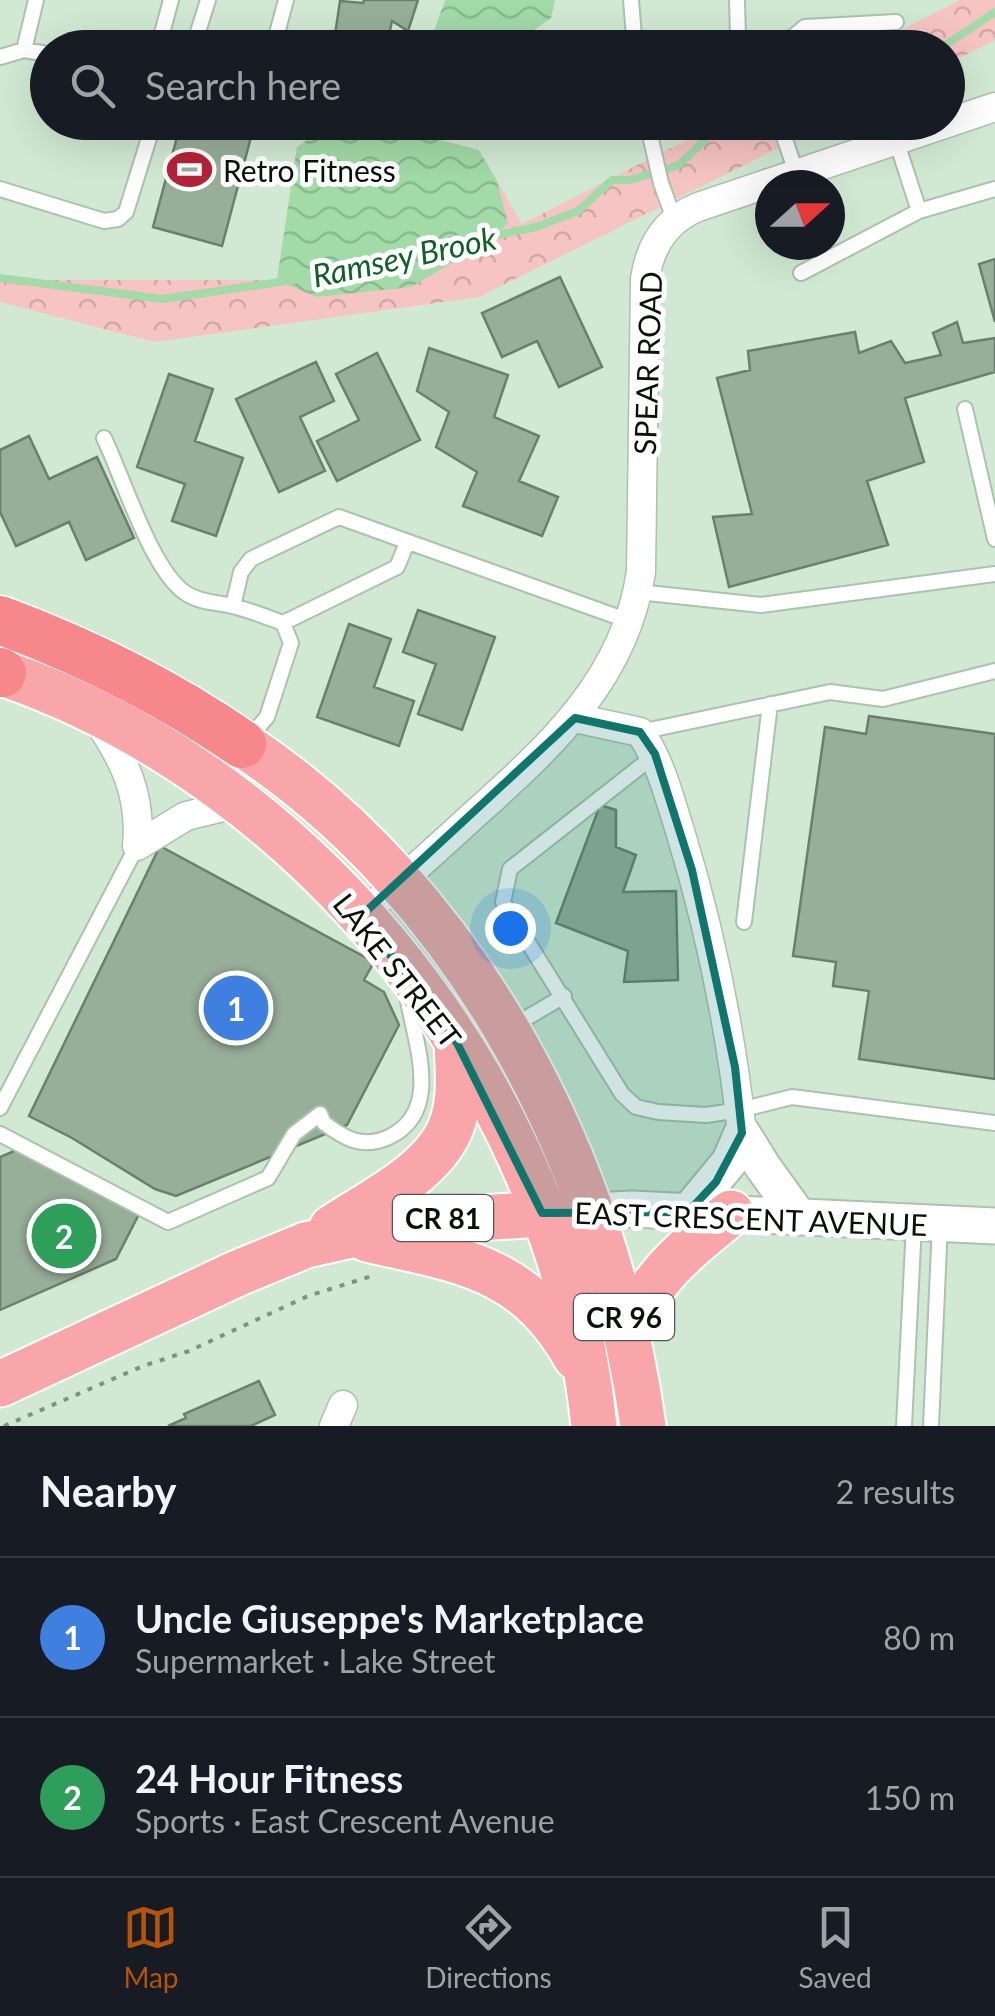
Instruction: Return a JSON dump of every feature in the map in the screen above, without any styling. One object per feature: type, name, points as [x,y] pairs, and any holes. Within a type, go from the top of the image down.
[{"type":"highway","points":[[0,620],[64,644],[144,684],[227,769]]},
{"type":"main road","name":"LAKE STREET","points":[[1,673],[331,815],[398,883],[460,959],[506,1030],[556,1122],[593,1211],[629,1335],[642,1426]]},
{"type":"main road","name":"LAKE STREET","points":[[227,769],[402,966],[457,1043],[505,1128],[542,1213],[573,1306],[594,1426]]},
{"type":"main road","points":[[326,1240],[420,1168],[439,1146],[456,1111],[457,1043]]},
{"type":"main road","name":"EAST CRESCENT AVENUE","points":[[4,1381],[238,1273],[326,1240],[436,1219],[593,1211]]},
{"type":"main road","points":[[629,1335],[651,1286],[709,1212]]},
{"type":"main road","points":[[326,1240],[462,1262],[512,1283],[557,1327],[588,1378]]},
{"type":"street","points":[[965,118],[995,107]]},
{"type":"street","points":[[813,170],[905,140]]},
{"type":"street","points":[[674,219],[698,206],[755,188]]},
{"type":"street","name":"SPEAR ROAD","points":[[361,916],[547,749],[575,718],[616,657],[638,592],[644,496],[645,279],[657,239],[674,219]]},
{"type":"street","points":[[92,712],[130,776],[138,810],[138,846]]},
{"type":"street","points":[[575,718],[648,743],[692,870],[729,1032],[741,1122],[763,1168],[799,1217]]},
{"type":"street","points":[[138,846],[186,816],[227,769]]},
{"type":"street","points":[[709,1212],[741,1122]]},
{"type":"street","name":"EAST CRESCENT AVENUE","points":[[593,1211],[709,1212],[995,1226]]},
{"type":"lane","points":[[24,50],[36,0]]},
{"type":"lane","points":[[163,30],[171,0]]},
{"type":"lane","points":[[199,30],[208,0]]},
{"type":"lane","points":[[278,30],[286,0]]},
{"type":"lane","points":[[630,0],[632,28]]},
{"type":"lane","points":[[737,0],[738,30]]},
{"type":"lane","points":[[801,30],[896,22]]},
{"type":"lane","points":[[0,58],[30,51]]},
{"type":"lane","points":[[0,189],[104,221],[118,219],[126,212],[148,140]]},
{"type":"lane","points":[[651,140],[674,219]]},
{"type":"lane","points":[[784,140],[795,170]]},
{"type":"lane","points":[[897,143],[919,211]]},
{"type":"lane","points":[[801,273],[919,211],[995,189]]},
{"type":"lane","points":[[965,408],[995,539]]},
{"type":"lane","points":[[104,438],[152,548],[175,585],[189,596],[284,623],[397,567],[407,543]]},
{"type":"lane","points":[[233,606],[241,572],[251,559],[339,517],[629,621]]},
{"type":"lane","points":[[638,592],[761,605],[995,574]]},
{"type":"lane","points":[[227,769],[267,717],[291,643],[284,623]]},
{"type":"lane","points":[[995,671],[882,699],[830,692],[770,704],[648,743],[510,869],[503,902],[622,1094],[636,1107],[741,1122],[792,1096],[995,1123]]},
{"type":"lane","points":[[744,922],[770,704]]},
{"type":"lane","points":[[0,1108],[138,846]]},
{"type":"lane","points":[[0,1134],[168,1222],[268,1178],[294,1134],[320,1114],[324,1124],[358,1144],[380,1142],[414,1120],[423,1086],[402,966]]},
{"type":"lane","points":[[506,1030],[564,996]]},
{"type":"lane","points":[[904,1426],[927,1223]]},
{"type":"lane","points":[[927,1223],[931,1426]]},
{"type":"path","points":[[623,30],[632,28]]},
{"type":"path","points":[[4,1426],[142,1366],[188,1351],[308,1296],[384,1274]]},
{"type":"highlighted area","points":[[575,718],[640,732],[655,754],[692,870],[735,1067],[742,1133],[716,1182],[688,1212],[542,1213],[457,1043],[361,916]]},
{"type":"green space","points":[[960,0],[995,0],[995,40],[965,55],[965,30],[901,30]]},
{"type":"green space","points":[[307,140],[441,140],[479,150],[522,224],[687,140],[795,140],[479,297],[154,342],[0,302],[0,280],[277,280],[297,147]]},
{"type":"water","points":[[445,0],[555,0],[551,18],[535,30],[434,30]]},
{"type":"water","points":[[307,140],[441,140],[479,150],[497,181],[508,223],[489,241],[411,287],[317,297],[277,280],[297,147]]},
{"type":"building","points":[[418,0],[408,30],[392,21],[390,30],[336,30],[340,1]]},
{"type":"building","points":[[176,140],[250,140],[222,246],[153,227]]},
{"type":"building","points":[[995,259],[995,322],[979,264]]},
{"type":"building","points":[[560,277],[602,367],[559,387],[537,341],[502,357],[482,313]]},
{"type":"building","points":[[957,322],[963,343],[995,338],[995,372],[905,398],[924,462],[867,481],[888,545],[729,587],[713,517],[752,514],[717,378],[750,370],[748,351],[855,332],[859,353],[891,341],[905,363],[941,355],[933,333]]},
{"type":"building","points":[[429,348],[508,375],[494,417],[539,436],[519,481],[558,497],[542,536],[463,506],[477,472],[436,447],[449,412],[417,391]]},
{"type":"building","points":[[377,353],[420,440],[337,481],[317,441],[359,420],[336,374]]},
{"type":"building","points":[[316,362],[334,401],[300,417],[325,471],[279,492],[236,399]]},
{"type":"building","points":[[169,374],[213,389],[195,441],[243,458],[216,536],[172,521],[185,484],[137,467]]},
{"type":"building","points":[[29,436],[49,479],[97,457],[134,538],[86,560],[69,522],[16,546],[0,512],[0,450]]},
{"type":"building","points":[[418,610],[495,637],[462,730],[418,714],[436,664],[403,652]]},
{"type":"building","points":[[349,624],[391,639],[374,687],[414,701],[399,746],[317,717]]},
{"type":"building","points":[[869,716],[995,734],[995,1079],[859,1059],[869,991],[833,986],[836,962],[793,956],[825,727],[866,734]]},
{"type":"building","points":[[600,805],[616,810],[616,847],[636,855],[623,892],[676,891],[678,980],[624,982],[628,951],[556,923]]},
{"type":"building","points":[[160,846],[374,962],[364,980],[384,992],[399,1025],[347,1125],[176,1196],[155,1189],[29,1116]]},
{"type":"building","points":[[19,1149],[140,1212],[116,1259],[0,1310],[0,1157]]},
{"type":"building","points":[[259,1381],[275,1415],[251,1426],[168,1426],[186,1418],[184,1414]]},
{"type":"waterway","name":"Ramsey Brook","points":[[965,32],[995,12]]},
{"type":"waterway","name":"Ramsey Brook","points":[[487,237],[536,227],[578,211],[612,180],[630,180],[679,165],[705,140]]},
{"type":"waterway","name":"Ramsey Brook","points":[[0,278],[163,299],[293,280]]},
{"type":"place","name":"Retro Fitness","points":[[190,170]]},
{"type":"place","name":"Uncle Giuseppe's Marketplace","points":[[236,1008]]},
{"type":"place","name":"24 Hour Fitness","points":[[64,1236]]}]
